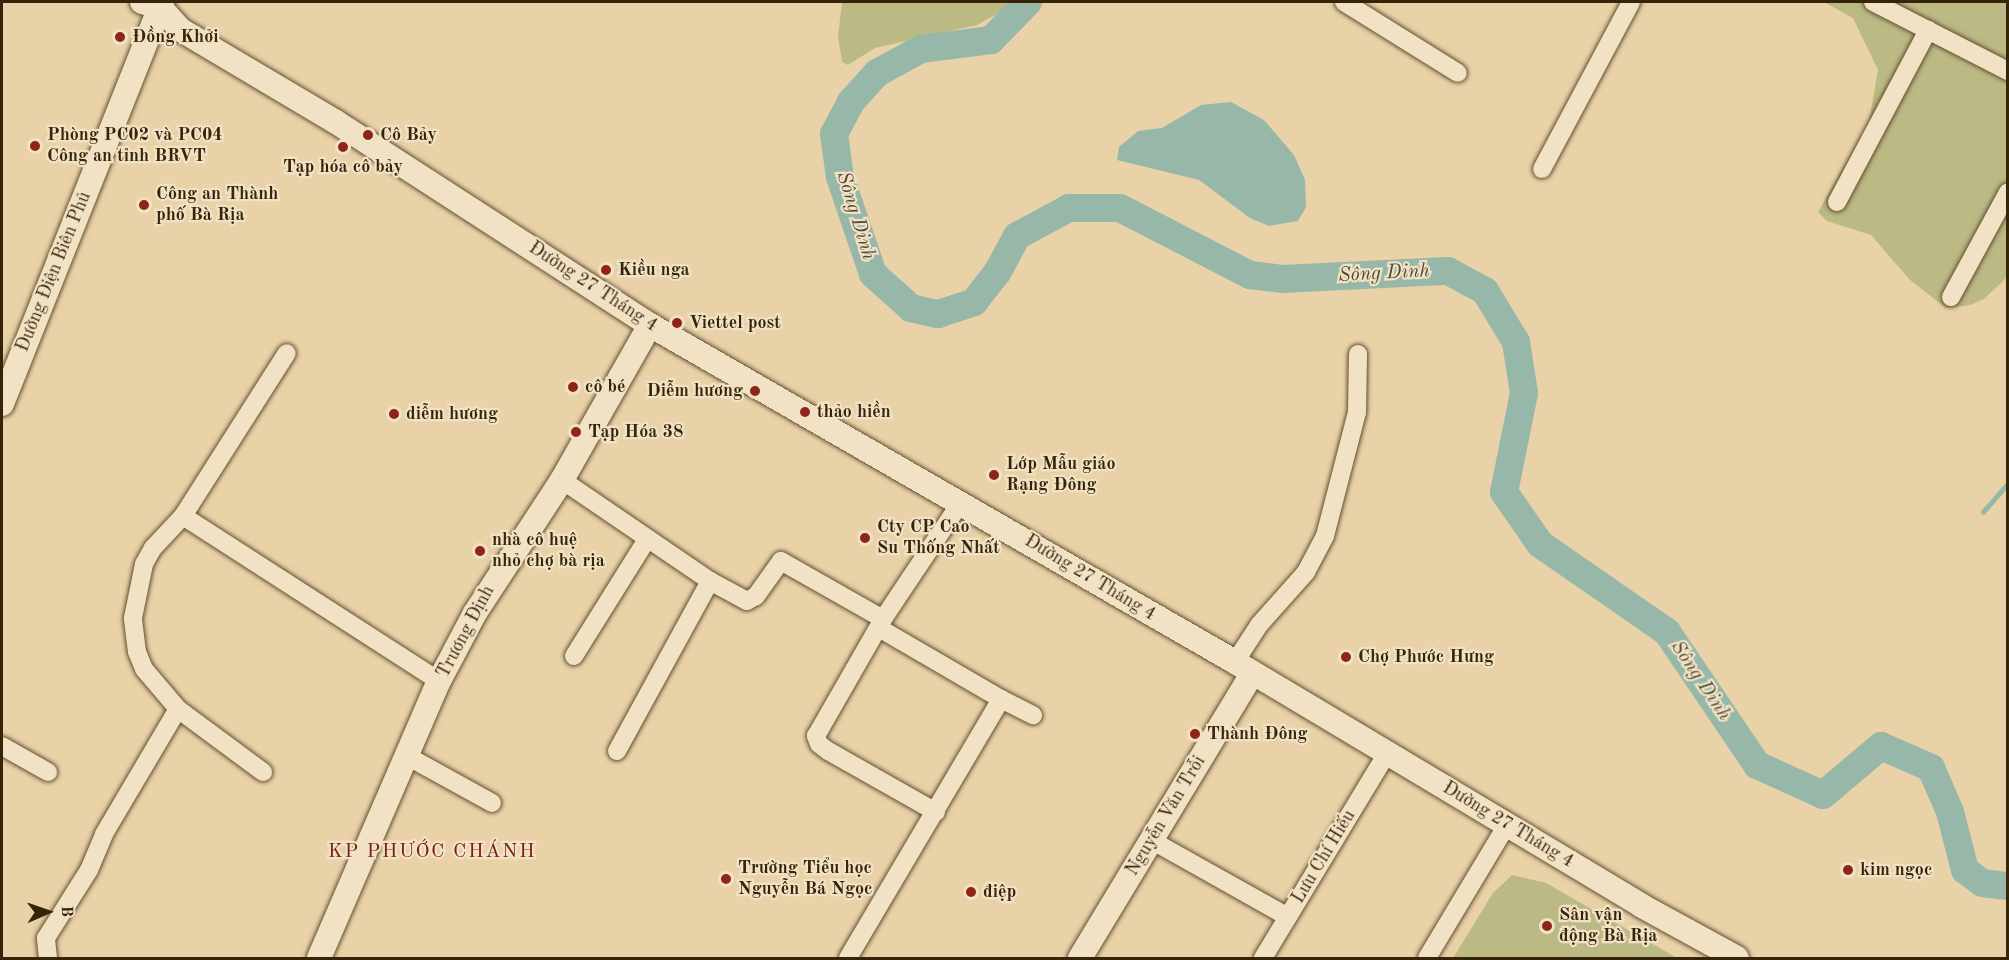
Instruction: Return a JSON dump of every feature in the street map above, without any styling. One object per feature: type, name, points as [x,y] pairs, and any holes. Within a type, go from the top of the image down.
[{"type":"street","points":[[1344,2],[1458,73]]},
{"type":"street","points":[[1542,169],[1630,2]]},
{"type":"street","points":[[1873,2],[2007,71]]},
{"type":"street","name":"Đường 27 Tháng 4","points":[[155,3],[181,30],[336,123],[650,325],[961,502],[1244,668],[1386,755],[1508,823],[1641,906],[1737,958]]},
{"type":"street","name":"Đường Điện Biên Phủ","points":[[2,404],[155,3]]},
{"type":"street","points":[[1837,202],[1928,30]]},
{"type":"street","points":[[1951,297],[2007,192]]},
{"type":"street","name":"Trương Định","points":[[319,958],[440,681],[486,595],[562,480],[650,325]]},
{"type":"street","points":[[263,772],[178,709],[144,669],[137,652],[133,618],[144,564],[153,548],[183,516],[287,353]]},
{"type":"street","points":[[1244,668],[1259,625],[1306,572],[1325,536],[1357,412],[1358,354]]},
{"type":"street","points":[[562,480],[710,581],[747,601],[756,596],[781,561],[1001,699],[1033,715]]},
{"type":"street","points":[[936,812],[819,744],[820,728],[881,624],[961,502]]},
{"type":"street","points":[[183,516],[440,681]]},
{"type":"street","points":[[574,656],[647,539]]},
{"type":"street","points":[[617,751],[710,581]]},
{"type":"street","name":"Nguyễn Văn Trỗi","points":[[1080,958],[1150,840],[1244,668]]},
{"type":"street","points":[[848,958],[1001,699]]},
{"type":"street","points":[[48,958],[46,938],[89,870],[110,823],[178,709]]},
{"type":"street","points":[[2,746],[48,772]]},
{"type":"street","name":"Lưu Chí Hiếu","points":[[1263,958],[1386,755]]},
{"type":"street","points":[[406,756],[492,803]]},
{"type":"street","points":[[1427,958],[1508,823]]},
{"type":"street","points":[[1150,840],[1288,917]]},
{"type":"shaded area","points":[[842,2],[1019,2],[977,25],[875,48],[848,65],[842,62],[838,37]]},
{"type":"shaded area","points":[[1824,2],[2007,2],[2007,277],[1984,299],[1970,305],[1946,308],[1910,280],[1871,235],[1827,221],[1818,212],[1869,122],[1878,70],[1853,18]]},
{"type":"shaded area","points":[[1231,102],[1264,120],[1294,155],[1305,180],[1306,207],[1298,221],[1269,226],[1250,218],[1199,180],[1117,160],[1119,147],[1138,131],[1162,128],[1201,105]]},
{"type":"shaded area","name":"Sân vận động Bà Rịa","points":[[1512,875],[1546,883],[1677,958],[1453,958],[1493,893]]},
{"type":"waterway","name":"Sông Dinh","points":[[1028,2],[991,40],[921,49],[877,73],[851,102],[834,134],[840,177],[873,274],[911,308],[938,314],[974,302],[997,273],[1017,236],[1069,208],[1120,208],[1250,275],[1282,279],[1448,271],[1485,291],[1516,342],[1524,393],[1504,492],[1540,544],[1667,632],[1757,765],[1823,795],[1881,746],[1931,768],[1950,812],[1965,870],[1982,883],[2008,886]]},
{"type":"waterway","points":[[1983,512],[2008,483]]},
{"type":"place","name":"Đồng Khởi","points":[[120,37]]},
{"type":"place","name":"Cô Bảy","points":[[368,135]]},
{"type":"place","name":"Phòng PC02 và PC04 Công an tỉnh BRVT","points":[[35,146]]},
{"type":"place","name":"Tạp hóa cô bảy","points":[[343,147]]},
{"type":"place","name":"Công an Thành phố Bà Rịa","points":[[144,205]]},
{"type":"place","name":"Kiều nga","points":[[606,270]]},
{"type":"place","name":"Viettel post","points":[[677,323]]},
{"type":"place","name":"cô bé","points":[[573,387]]},
{"type":"place","name":"Diễm hương","points":[[755,391]]},
{"type":"place","name":"thảo hiền","points":[[805,412]]},
{"type":"place","name":"diễm hương","points":[[394,414]]},
{"type":"place","name":"Tạp Hóa 38","points":[[576,432]]},
{"type":"place","name":"Lớp Mẫu giáo Rạng Đông","points":[[994,475]]},
{"type":"place","name":"Cty CP Cao Su Thống Nhất","points":[[865,538]]},
{"type":"place","name":"nhà cô huệ nhỏ chợ bà rịa","points":[[480,551]]},
{"type":"place","name":"Chợ Phước Hưng","points":[[1346,657]]},
{"type":"place","name":"Thành Đông","points":[[1195,734]]},
{"type":"place","name":"kim ngọc","points":[[1848,870]]},
{"type":"place","name":"Trường Tiểu học Nguyễn Bá Ngọc","points":[[726,879]]},
{"type":"place","name":"điệp","points":[[971,892]]},
{"type":"place","name":"Sân vận động Bà Rịa","points":[[1547,926]]},
{"type":"district","name":"KP PHƯỚC CHÁNH","points":[[432,852]]}]
